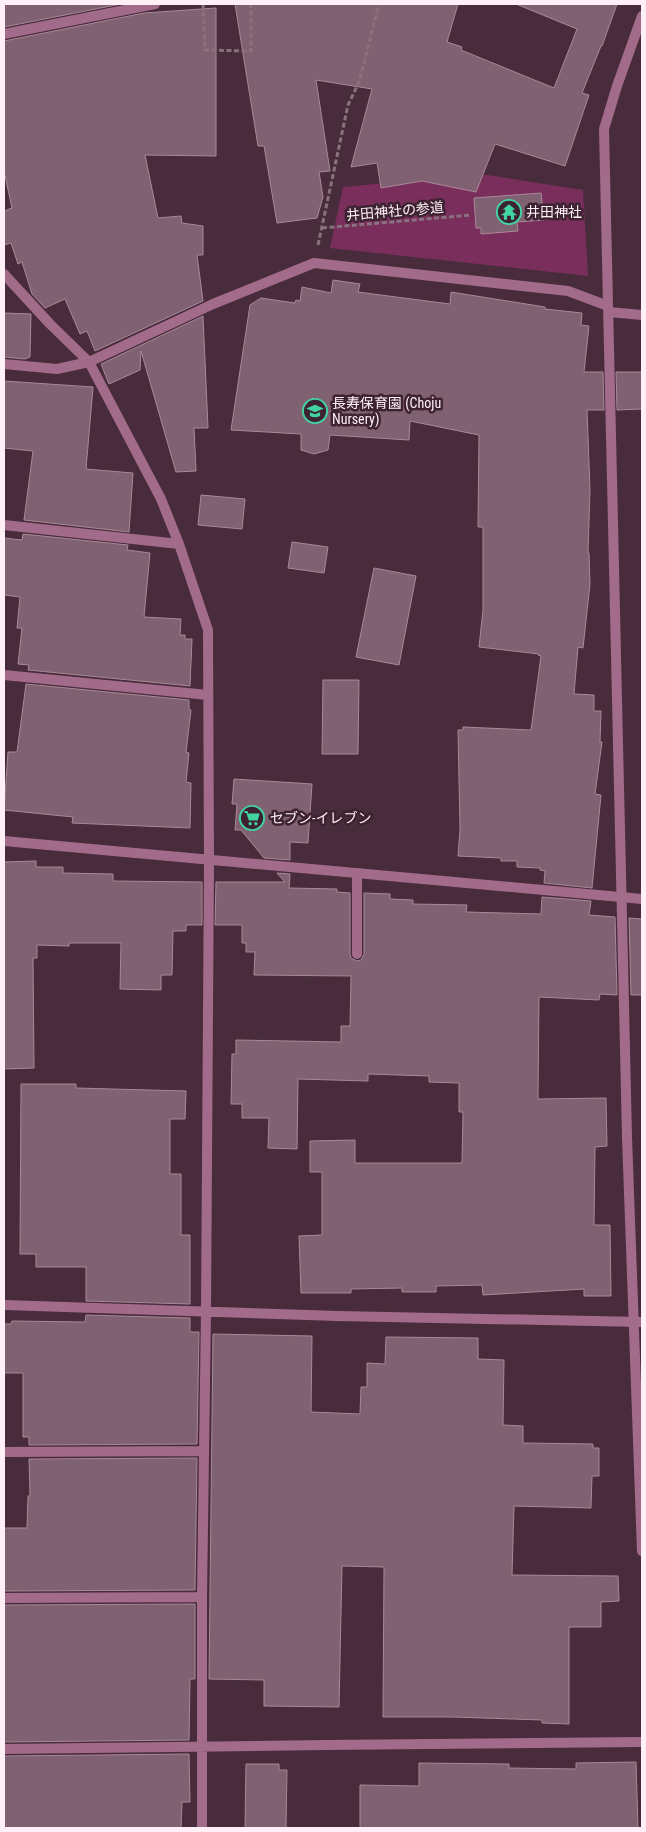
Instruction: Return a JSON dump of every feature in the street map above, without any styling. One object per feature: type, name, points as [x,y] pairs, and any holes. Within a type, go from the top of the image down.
[{"type":"street","points":[[4,34],[155,4]]},
{"type":"street","points":[[642,16],[604,129],[622,897],[638,1322],[642,1551]]},
{"type":"street","points":[[4,364],[57,368],[89,362],[213,304],[314,264],[568,291],[608,309],[642,316]]},
{"type":"street","points":[[4,274],[50,324],[89,362],[162,499],[180,544],[208,630],[209,861],[202,1597],[202,1828]]},
{"type":"street","points":[[4,525],[180,544]]},
{"type":"street","points":[[4,675],[208,695]]},
{"type":"street","points":[[4,841],[642,899]]},
{"type":"street","points":[[357,872],[357,954]]},
{"type":"street","points":[[4,1305],[337,1316],[638,1322]]},
{"type":"street","points":[[4,1452],[204,1451]]},
{"type":"street","points":[[4,1598],[202,1597]]},
{"type":"street","points":[[4,1749],[642,1742]]},
{"type":"path","points":[[203,4],[205,50],[251,51],[251,4]]},
{"type":"path","points":[[314,264],[348,105],[359,82],[379,4]]},
{"type":"path","name":"井田神社の参道","points":[[322,228],[471,216]]},
{"type":"shaded area","points":[[481,174],[583,190],[588,276],[330,248],[343,187]]},
{"type":"building","points":[[4,4],[121,4],[4,27]]},
{"type":"building","points":[[235,4],[458,4],[447,42],[462,47],[461,50],[554,88],[577,29],[516,4],[617,4],[582,93],[589,95],[565,166],[495,144],[476,192],[422,181],[381,188],[377,163],[351,167],[372,89],[316,80],[330,171],[319,172],[323,197],[317,218],[277,223],[264,146],[258,146]]},
{"type":"building","points":[[216,8],[216,156],[145,155],[158,218],[181,216],[182,223],[203,226],[203,255],[197,255],[203,301],[95,351],[87,331],[80,334],[65,299],[45,308],[32,294],[22,262],[18,264],[11,243],[4,245],[4,211],[12,208],[4,171],[4,41],[144,13]]},
{"type":"building","name":"井田神社","points":[[541,193],[544,220],[517,222],[518,231],[481,234],[481,228],[476,228],[474,198]]},
{"type":"building","points":[[333,280],[360,284],[358,292],[450,304],[451,292],[545,307],[545,309],[582,313],[581,325],[589,326],[584,372],[603,372],[604,410],[587,410],[590,490],[588,553],[590,584],[583,648],[578,647],[574,694],[594,695],[594,711],[601,711],[600,742],[602,742],[595,794],[601,795],[592,888],[544,883],[545,871],[540,870],[540,868],[517,867],[517,861],[501,861],[501,858],[458,856],[460,829],[458,730],[463,730],[463,727],[531,730],[541,656],[539,654],[479,647],[483,610],[483,527],[478,527],[479,435],[410,421],[409,440],[330,435],[328,450],[314,454],[301,450],[301,434],[231,430],[250,305],[261,298],[295,303],[296,300],[300,301],[302,287],[331,293]]},
{"type":"building","points":[[4,313],[31,314],[30,357],[25,359],[4,357]]},
{"type":"building","points":[[203,316],[208,428],[194,428],[196,471],[176,472],[141,351],[140,370],[109,384],[101,364]]},
{"type":"building","points":[[616,372],[642,372],[642,409],[617,410]]},
{"type":"building","points":[[4,381],[93,387],[86,469],[133,473],[129,532],[24,520],[33,451],[4,448]]},
{"type":"building","points":[[201,495],[245,499],[242,529],[198,525]]},
{"type":"building","points":[[23,534],[128,545],[127,550],[150,553],[144,617],[181,619],[180,635],[185,635],[185,639],[192,639],[190,686],[28,670],[29,665],[18,664],[22,628],[17,628],[20,597],[4,595],[4,538],[22,540]]},
{"type":"building","points":[[292,542],[328,547],[324,573],[288,568]]},
{"type":"building","points":[[374,568],[416,576],[399,665],[356,657]]},
{"type":"building","points":[[323,680],[359,680],[358,754],[322,754]]},
{"type":"building","points":[[26,684],[189,700],[189,709],[191,710],[186,752],[189,753],[186,782],[191,783],[190,828],[72,823],[73,817],[4,810],[8,752],[17,752]]},
{"type":"building","points":[[234,779],[312,784],[308,843],[290,842],[290,860],[264,858],[241,830],[235,830],[237,804],[232,804]]},
{"type":"building","points":[[36,861],[36,867],[63,867],[63,873],[113,874],[113,881],[202,882],[202,925],[186,925],[186,931],[173,931],[172,975],[161,975],[161,990],[120,989],[121,943],[69,943],[69,946],[37,945],[37,958],[33,958],[34,1068],[4,1069],[4,862]]},
{"type":"building","points":[[277,873],[290,874],[289,888],[337,889],[337,892],[350,893],[350,954],[351,958],[357,961],[361,960],[364,954],[364,893],[390,894],[390,899],[413,900],[413,904],[467,905],[466,912],[541,914],[542,897],[591,901],[589,915],[615,917],[617,995],[600,994],[599,1000],[539,997],[538,1099],[606,1098],[607,1146],[595,1147],[594,1225],[610,1225],[611,1296],[584,1296],[584,1289],[483,1295],[482,1285],[436,1286],[436,1292],[402,1292],[402,1288],[351,1289],[351,1293],[301,1293],[299,1236],[322,1235],[322,1172],[310,1172],[310,1141],[355,1140],[355,1163],[462,1163],[463,1112],[459,1112],[459,1083],[429,1082],[429,1076],[368,1074],[368,1081],[298,1079],[297,1149],[268,1148],[269,1118],[242,1118],[242,1104],[231,1104],[232,1054],[236,1054],[236,1040],[341,1042],[341,1026],[350,1026],[351,976],[254,975],[255,952],[246,952],[246,943],[242,943],[242,925],[215,925],[216,882],[285,882]]},
{"type":"building","points":[[629,918],[642,919],[642,995],[631,995]]},
{"type":"building","points":[[21,1084],[76,1084],[76,1088],[186,1091],[185,1119],[170,1119],[170,1174],[181,1174],[181,1235],[190,1235],[190,1304],[86,1301],[86,1267],[36,1267],[36,1254],[20,1254]]},
{"type":"building","points":[[86,1315],[190,1318],[190,1332],[199,1332],[197,1444],[29,1445],[29,1437],[23,1437],[23,1373],[4,1373],[4,1324],[11,1324],[12,1321],[85,1322]]},
{"type":"building","points":[[213,1334],[312,1336],[311,1412],[360,1414],[361,1387],[367,1387],[367,1363],[385,1364],[386,1337],[478,1338],[478,1359],[504,1360],[503,1425],[523,1426],[523,1443],[593,1444],[593,1448],[599,1448],[599,1476],[592,1476],[591,1508],[514,1506],[512,1575],[618,1576],[619,1601],[601,1602],[601,1627],[569,1627],[569,1724],[542,1723],[542,1720],[383,1717],[384,1567],[342,1566],[339,1707],[264,1706],[264,1680],[209,1679]]},
{"type":"building","points":[[197,1458],[195,1590],[4,1591],[4,1528],[27,1528],[28,1496],[30,1496],[29,1459]]},
{"type":"building","points":[[195,1604],[195,1679],[190,1679],[189,1740],[4,1742],[4,1605]]},
{"type":"building","points":[[189,1754],[190,1802],[182,1802],[181,1828],[4,1828],[4,1756]]},
{"type":"building","points":[[636,1762],[638,1828],[360,1828],[360,1785],[419,1786],[419,1763],[509,1764],[509,1768],[576,1769],[576,1763]]},
{"type":"building","points":[[246,1764],[279,1764],[279,1770],[287,1770],[286,1828],[245,1828]]},
{"type":"place","name":"井田神社","points":[[509,212]]},
{"type":"place","name":"長寿保育園 (Choju Nursery)","points":[[315,411]]},
{"type":"place","name":"セブン-イレブン","points":[[252,818]]}]
